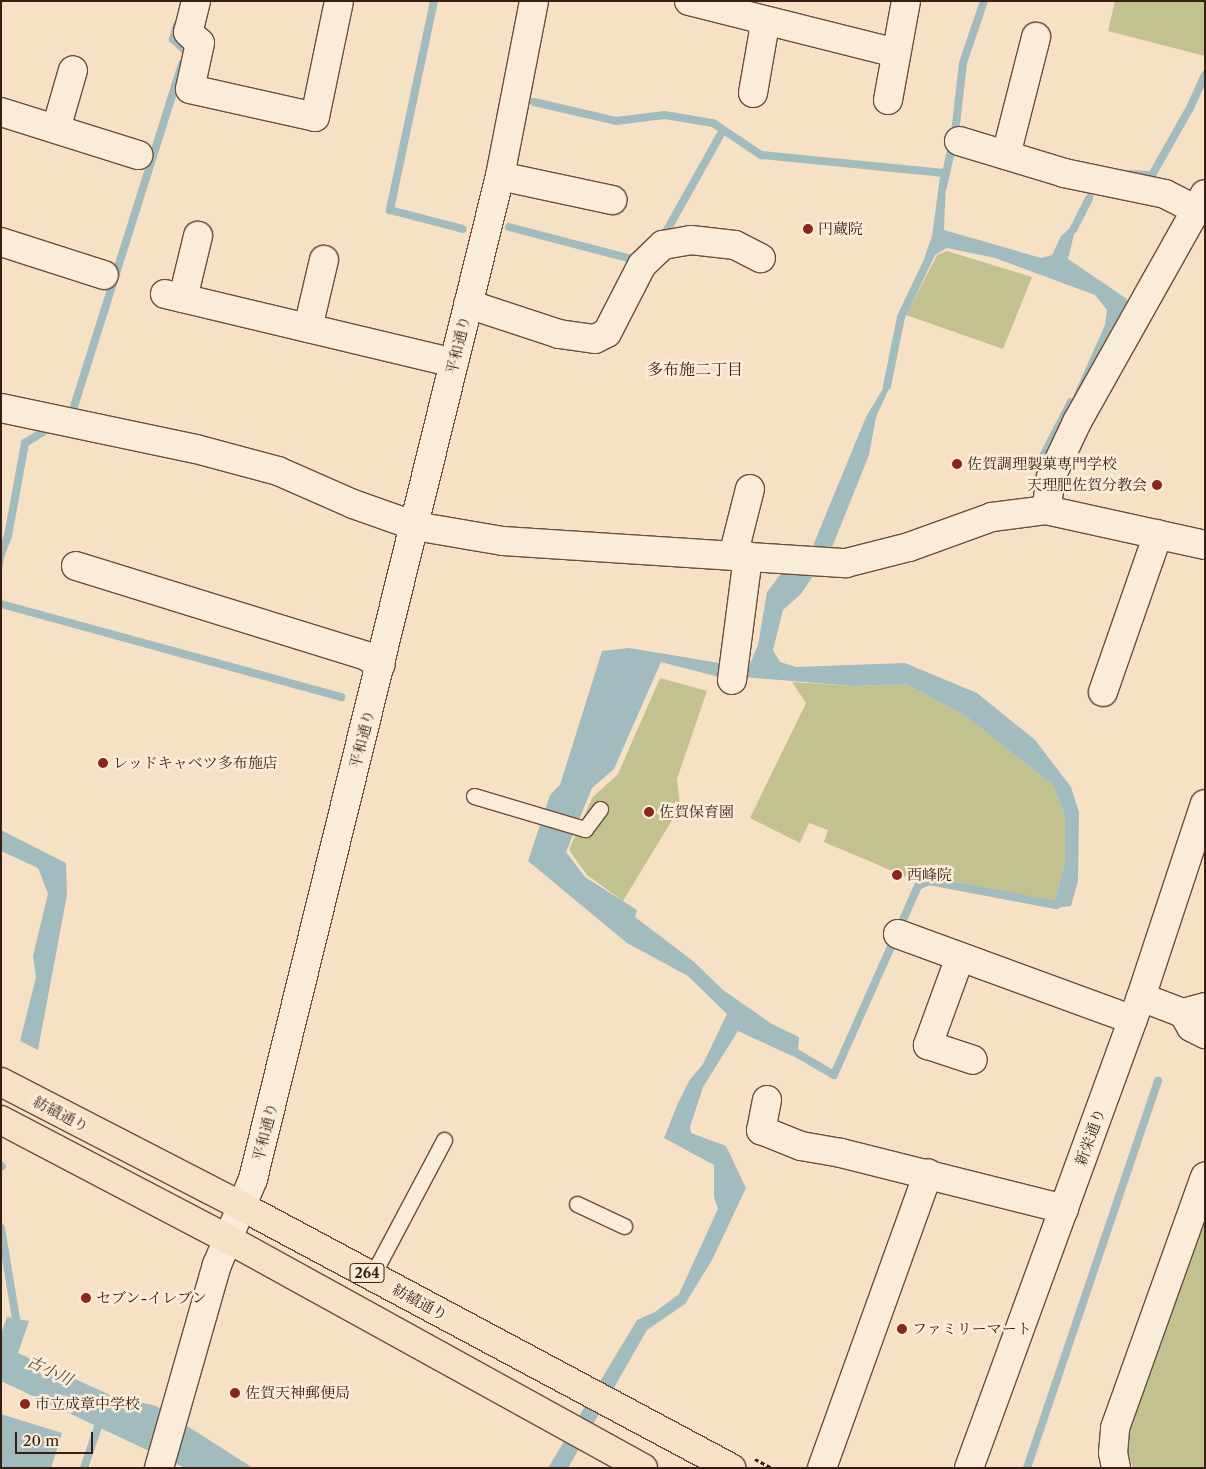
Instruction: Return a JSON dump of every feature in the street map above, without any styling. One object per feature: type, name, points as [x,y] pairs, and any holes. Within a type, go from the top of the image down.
[{"type":"highway","name":"紡績通り","points":[[1,1082],[241,1206],[731,1468]]},
{"type":"highway","name":"264","points":[[1,1120],[228,1239],[643,1468]]},
{"type":"street","points":[[196,1],[188,32],[200,43],[190,89],[316,117],[339,1]]},
{"type":"street","name":"平和通り","points":[[160,1466],[217,1265],[253,1180],[500,176],[534,1]]},
{"type":"street","points":[[689,1],[896,53]]},
{"type":"street","points":[[888,100],[906,1]]},
{"type":"street","points":[[753,93],[764,30],[760,20]]},
{"type":"street","points":[[1006,155],[1036,37]]},
{"type":"street","points":[[56,129],[72,70]]},
{"type":"street","points":[[1,112],[138,156]]},
{"type":"street","points":[[959,141],[1064,173],[1199,201],[1077,422],[1051,477],[1046,510]]},
{"type":"street","points":[[500,176],[612,200]]},
{"type":"street","points":[[198,236],[174,296],[454,363]]},
{"type":"street","points":[[468,304],[559,334],[595,339],[606,333],[642,265],[663,245],[691,240],[734,245],[761,258]]},
{"type":"street","points":[[1,242],[104,275]]},
{"type":"street","points":[[308,328],[324,260]]},
{"type":"street","points":[[1,408],[77,426],[196,449],[278,471],[353,504],[415,526],[551,545],[846,563],[901,549],[992,517],[1046,510],[1205,545]]},
{"type":"street","points":[[732,670],[741,556],[750,489]]},
{"type":"street","points":[[1103,692],[1158,534]]},
{"type":"street","points":[[76,566],[366,656],[381,665]]},
{"type":"street","name":"新栄通り","points":[[969,1468],[1137,1008],[1205,804]]},
{"type":"street","points":[[898,934],[960,957],[1137,1008],[1194,1010],[1191,1027],[1205,1034]]},
{"type":"street","points":[[960,957],[928,1045],[972,1060]]},
{"type":"street","points":[[767,1100],[761,1130],[801,1146],[928,1174],[1064,1209]]},
{"type":"street","points":[[822,1468],[928,1174]]},
{"type":"street","points":[[1116,1468],[1113,1453],[1115,1428],[1205,1178]]},
{"type":"lane","points":[[474,796],[585,829],[600,809]]},
{"type":"lane","points":[[372,1276],[444,1140]]},
{"type":"lane","points":[[577,1204],[624,1226]]},
{"type":"shaded area","points":[[1115,1],[1205,1],[1205,56],[1108,31]]},
{"type":"shaded area","points":[[947,251],[1032,277],[1003,349],[906,315],[937,255]]},
{"type":"shaded area","points":[[660,678],[707,691],[677,779],[680,807],[623,901],[587,875],[569,850],[592,798],[618,774]]},
{"type":"shaded area","points":[[792,682],[853,686],[906,684],[964,715],[1053,785],[1065,816],[1065,862],[1053,908],[969,892],[962,883],[929,876],[916,881],[824,842],[828,830],[809,823],[800,843],[750,818],[806,703]]},
{"type":"shaded area","points":[[1205,1214],[1205,1468],[1133,1468],[1128,1451],[1130,1426]]},
{"type":"water","points":[[940,177],[946,180],[944,230],[1041,258],[1052,255],[1061,236],[1077,222],[1068,259],[1127,299],[1129,307],[1067,410],[1105,325],[1107,310],[1095,295],[995,258],[947,248],[923,262],[932,236]]},
{"type":"water","points":[[890,377],[892,382],[876,417],[869,455],[829,555],[810,553],[866,417]]},
{"type":"water","points":[[8,536],[1,575],[1,547]]},
{"type":"water","points":[[783,571],[815,573],[801,594],[783,610],[773,650],[780,662],[796,667],[905,663],[977,693],[1035,740],[1071,787],[1079,812],[1078,881],[1071,906],[1053,908],[1065,862],[1065,816],[1053,785],[964,715],[906,684],[853,686],[744,677],[744,668],[750,664],[758,645],[767,592]]},
{"type":"water","points":[[629,648],[719,663],[719,677],[661,662],[614,769],[592,788],[566,852],[585,877],[637,910],[635,917],[693,961],[723,990],[772,1024],[799,1037],[798,1050],[792,1056],[738,1031],[703,1087],[690,1127],[691,1133],[726,1146],[746,1188],[712,1260],[685,1304],[647,1330],[568,1468],[548,1468],[637,1320],[655,1312],[679,1294],[718,1209],[714,1197],[714,1165],[664,1138],[689,1081],[703,1064],[727,1014],[688,976],[627,943],[528,861],[550,795],[560,785],[602,651]]},
{"type":"water","points":[[1,830],[66,863],[67,895],[38,1050],[20,1041],[36,977],[33,956],[48,894],[38,868],[1,851]]},
{"type":"water","name":"古小川","points":[[7,1317],[29,1321],[18,1353],[110,1395],[156,1406],[253,1468],[185,1468],[1,1381],[1,1334]]},
{"type":"water","points":[[1,1414],[62,1433],[51,1468],[1,1468]]},
{"type":"waterway","points":[[434,1],[390,210],[463,229]]},
{"type":"waterway","points":[[943,187],[955,133],[963,63],[984,1]]},
{"type":"waterway","points":[[177,25],[173,39],[186,51]]},
{"type":"waterway","points":[[68,416],[72,413],[182,64]]},
{"type":"waterway","points":[[1130,174],[1152,175],[1191,106],[1205,75]]},
{"type":"waterway","points":[[534,102],[616,121],[665,115],[713,123],[761,155],[944,173]]},
{"type":"waterway","points":[[666,232],[723,130]]},
{"type":"waterway","points":[[1073,230],[1089,198]]},
{"type":"waterway","points":[[509,227],[636,260]]},
{"type":"waterway","points":[[887,386],[901,317],[932,252]]},
{"type":"waterway","points":[[1041,460],[1071,402]]},
{"type":"waterway","points":[[1,554],[8,536],[25,443],[52,426]]},
{"type":"waterway","points":[[1,604],[342,697]]},
{"type":"waterway","points":[[659,657],[747,673],[760,667],[793,675],[917,676],[970,703],[1058,781],[1074,820],[1072,862],[1064,901],[1056,905],[929,881],[918,886],[834,1075],[798,1054],[736,1014],[687,966],[633,931],[556,866],[550,850],[571,793],[626,669],[659,657]]},
{"type":"waterway","points":[[1027,1468],[1158,1081]]},
{"type":"waterway","points":[[1,1228],[16,1319],[13,1327]]},
{"type":"waterway","points":[[84,1468],[101,1418]]},
{"type":"place","name":"円蔵院","points":[[808,229]]},
{"type":"place","name":"佐賀調理製菓専門学校","points":[[957,464]]},
{"type":"place","name":"天理肥佐賀分教会","points":[[1157,485]]},
{"type":"place","name":"レッドキャベツ多布施店","points":[[103,763]]},
{"type":"place","name":"佐賀保育園","points":[[649,812]]},
{"type":"place","name":"西峰院","points":[[897,875]]},
{"type":"place","name":"セブン-イレブン","points":[[86,1298]]},
{"type":"place","name":"ファミリーマート","points":[[902,1329]]},
{"type":"place","name":"佐賀天神郵便局","points":[[235,1393]]},
{"type":"place","name":"市立成章中学校","points":[[25,1404]]},
{"type":"district","name":"多布施二丁目","points":[[695,369]]}]
